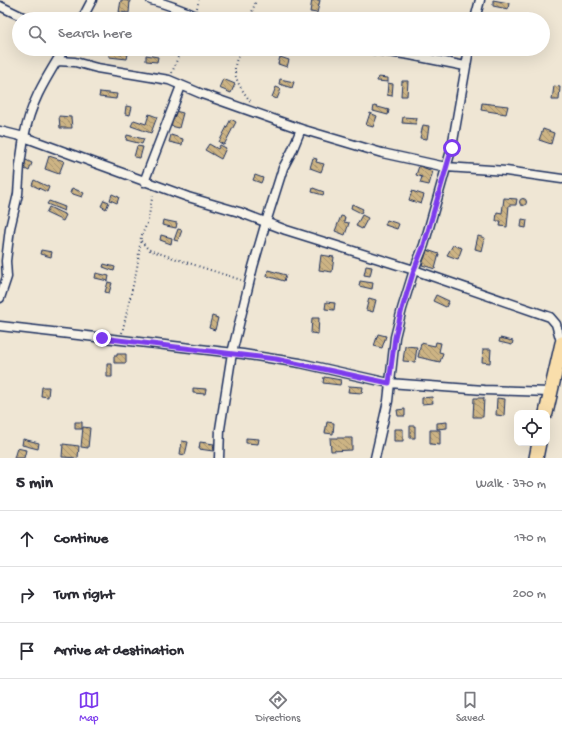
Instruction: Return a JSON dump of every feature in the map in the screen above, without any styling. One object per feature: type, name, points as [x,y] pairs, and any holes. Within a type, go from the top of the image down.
[{"type":"highway","points":[[547,410],[562,344]]},
{"type":"highway","points":[[536,458],[538,446]]},
{"type":"street","points":[[86,12],[92,0]]},
{"type":"street","points":[[151,0],[169,4],[190,12]]},
{"type":"street","points":[[477,12],[480,0]]},
{"type":"street","points":[[0,6],[12,12]]},
{"type":"street","points":[[0,298],[7,277],[6,261],[10,228],[18,194],[20,165],[28,118],[34,101],[44,81],[60,56]]},
{"type":"street","points":[[415,56],[465,66]]},
{"type":"street","points":[[375,458],[388,401],[395,337],[402,309],[414,270],[424,245],[452,148],[467,56]]},
{"type":"street","points":[[57,61],[74,62],[97,68],[169,80],[181,86],[301,129],[382,153],[446,167],[506,171],[562,179]]},
{"type":"street","points":[[144,182],[181,86]]},
{"type":"street","points":[[219,458],[220,429],[232,353],[266,222],[283,168],[301,129]]},
{"type":"street","points":[[0,131],[24,137],[144,182],[209,204],[239,212],[286,230],[414,270],[550,316],[556,324],[562,344]]},
{"type":"street","points":[[0,326],[232,353],[300,363],[389,383],[484,390],[550,392]]},
{"type":"path","points":[[252,12],[256,0]]},
{"type":"path","points":[[169,80],[178,56]]},
{"type":"path","points":[[239,56],[235,73],[243,92],[260,114]]},
{"type":"path","points":[[121,340],[137,268],[141,241],[148,221],[155,185]]},
{"type":"path","points":[[141,241],[148,249],[152,251],[250,282]]},
{"type":"building","points":[[121,0],[130,1],[129,12],[119,12]]},
{"type":"building","points":[[312,0],[320,0],[317,12],[310,12]]},
{"type":"building","points":[[493,0],[509,3],[508,9],[493,6]]},
{"type":"building","points":[[109,56],[128,56],[127,59]]},
{"type":"building","points":[[146,56],[158,57],[157,62],[146,61]]},
{"type":"building","points":[[280,57],[289,60],[287,67],[278,64]]},
{"type":"building","points":[[378,77],[388,78],[388,82],[377,81]]},
{"type":"building","points":[[223,79],[235,84],[231,93],[219,88]]},
{"type":"building","points":[[280,79],[294,82],[292,88],[279,84]]},
{"type":"building","points":[[402,81],[408,81],[407,96],[401,96]]},
{"type":"building","points":[[388,83],[393,84],[392,96],[387,95]]},
{"type":"building","points":[[554,86],[560,87],[559,100],[552,100]]},
{"type":"building","points":[[276,87],[281,89],[277,99],[272,97]]},
{"type":"building","points":[[100,92],[117,94],[116,99],[99,97]]},
{"type":"building","points":[[482,103],[508,106],[506,114],[481,110]]},
{"type":"building","points":[[126,106],[132,107],[130,115],[125,114]]},
{"type":"building","points":[[374,106],[389,110],[388,115],[373,111]]},
{"type":"building","points":[[175,111],[183,113],[179,128],[171,126]]},
{"type":"building","points":[[370,113],[377,116],[373,127],[366,125]]},
{"type":"building","points":[[149,114],[157,117],[151,133],[131,126],[134,120],[146,124]]},
{"type":"building","points":[[59,116],[71,117],[72,128],[60,128]]},
{"type":"building","points":[[403,117],[417,118],[416,124],[402,123]]},
{"type":"building","points":[[231,119],[236,122],[224,145],[219,142]]},
{"type":"building","points":[[423,125],[429,126],[427,139],[420,138]]},
{"type":"building","points":[[543,129],[554,133],[551,144],[539,140]]},
{"type":"building","points":[[127,135],[144,139],[142,144],[126,140]]},
{"type":"building","points":[[171,135],[183,139],[182,145],[169,142]]},
{"type":"building","points":[[209,144],[218,149],[220,145],[226,148],[221,159],[205,150]]},
{"type":"building","points":[[137,146],[143,147],[140,158],[134,157]]},
{"type":"building","points":[[49,156],[64,161],[59,174],[45,169]]},
{"type":"building","points":[[313,158],[317,159],[316,162],[324,164],[321,172],[310,168]]},
{"type":"building","points":[[26,160],[32,163],[29,171],[23,168]]},
{"type":"building","points":[[419,166],[433,171],[429,185],[420,183],[422,177],[416,175]]},
{"type":"building","points":[[255,175],[263,178],[261,183],[253,180]]},
{"type":"building","points":[[34,180],[49,187],[47,192],[32,185]]},
{"type":"building","points":[[72,188],[84,193],[82,197],[70,193]]},
{"type":"building","points":[[313,188],[324,192],[323,195],[312,192]]},
{"type":"building","points":[[412,191],[424,195],[421,204],[409,200]]},
{"type":"building","points":[[112,194],[119,197],[117,203],[110,200]]},
{"type":"building","points":[[504,198],[517,199],[516,205],[509,205],[507,227],[500,226],[501,221],[496,221],[497,212],[502,213]]},
{"type":"building","points":[[523,198],[526,199],[526,205],[523,206],[520,205],[519,202],[520,199]]},
{"type":"building","points":[[104,200],[109,202],[106,209],[101,206]]},
{"type":"building","points":[[49,201],[65,207],[64,211],[47,204]]},
{"type":"building","points":[[352,204],[363,209],[361,213],[351,208]]},
{"type":"building","points":[[49,207],[66,215],[63,221],[46,213]]},
{"type":"building","points":[[362,215],[368,218],[362,229],[356,226]]},
{"type":"building","points":[[341,216],[345,217],[344,222],[349,223],[345,235],[335,231]]},
{"type":"building","points":[[522,219],[527,220],[526,228],[521,227]]},
{"type":"building","points":[[163,220],[177,223],[176,228],[162,225]]},
{"type":"building","points":[[387,220],[399,224],[397,229],[385,225]]},
{"type":"building","points":[[178,229],[182,230],[178,241],[174,240]]},
{"type":"building","points":[[161,235],[172,238],[171,244],[160,240]]},
{"type":"building","points":[[478,236],[485,238],[482,251],[475,249]]},
{"type":"building","points":[[453,245],[462,248],[458,259],[447,255]]},
{"type":"building","points":[[41,250],[52,252],[51,257],[40,254]]},
{"type":"building","points":[[427,250],[439,254],[435,269],[422,265]]},
{"type":"building","points":[[321,255],[334,257],[332,272],[319,270]]},
{"type":"building","points":[[104,264],[115,267],[114,271],[103,267]]},
{"type":"building","points":[[366,266],[372,267],[370,276],[364,275]]},
{"type":"building","points":[[268,270],[286,275],[284,281],[267,276]]},
{"type":"building","points":[[96,273],[109,276],[108,281],[95,278]]},
{"type":"building","points":[[360,281],[373,283],[372,289],[359,286]]},
{"type":"building","points":[[108,282],[112,283],[109,293],[105,292]]},
{"type":"building","points":[[436,295],[449,301],[446,307],[433,301]]},
{"type":"building","points":[[369,298],[376,300],[373,312],[366,310]]},
{"type":"building","points":[[326,302],[335,303],[334,310],[325,309]]},
{"type":"building","points":[[212,316],[218,318],[215,330],[209,328]]},
{"type":"building","points":[[312,318],[319,318],[318,334],[311,333]]},
{"type":"building","points":[[378,334],[386,336],[382,348],[374,346]]},
{"type":"building","points":[[500,338],[513,341],[512,345],[499,342]]},
{"type":"building","points":[[436,342],[441,343],[439,352],[443,353],[440,362],[418,357],[421,343],[435,346]]},
{"type":"building","points":[[405,346],[417,347],[415,362],[403,361]]},
{"type":"building","points":[[483,349],[491,349],[490,363],[482,362]]},
{"type":"building","points":[[117,354],[126,354],[126,363],[114,363],[114,356],[117,356]]},
{"type":"building","points":[[107,364],[112,364],[112,377],[107,377]]},
{"type":"building","points":[[324,377],[341,380],[340,385],[323,383]]},
{"type":"building","points":[[349,386],[363,387],[362,393],[348,392]]},
{"type":"building","points":[[42,387],[49,387],[48,397],[41,396]]},
{"type":"building","points":[[193,388],[206,389],[205,394],[193,393]]},
{"type":"building","points":[[432,397],[433,403],[422,404],[422,398]]},
{"type":"building","points":[[474,398],[484,398],[483,417],[473,417]]},
{"type":"building","points":[[497,398],[505,399],[504,416],[496,415]]},
{"type":"building","points":[[405,409],[405,416],[398,416],[397,410]]},
{"type":"building","points":[[75,422],[82,422],[82,429],[75,429]]},
{"type":"building","points":[[327,422],[334,423],[333,434],[325,433]]},
{"type":"building","points":[[447,422],[447,428],[437,429],[437,423]]},
{"type":"building","points":[[410,426],[415,426],[415,438],[410,438]]},
{"type":"building","points":[[83,427],[90,428],[88,448],[81,447]]},
{"type":"building","points":[[394,429],[403,429],[403,441],[394,441]]},
{"type":"building","points":[[430,430],[440,430],[440,445],[430,444]]},
{"type":"building","points":[[246,438],[259,439],[258,444],[246,443]]},
{"type":"building","points":[[330,438],[352,438],[352,450],[331,451]]},
{"type":"building","points":[[23,439],[39,443],[38,449],[22,445]]},
{"type":"building","points":[[182,441],[188,442],[185,455],[180,454]]},
{"type":"building","points":[[200,442],[214,444],[213,451],[199,449]]},
{"type":"building","points":[[63,444],[79,446],[78,458],[62,457]]},
{"type":"building","points":[[17,448],[26,450],[24,458],[14,458]]},
{"type":"route","points":[[102,338],[276,359],[389,383],[395,337],[402,309],[414,270],[424,245],[438,191],[452,148]]}]
